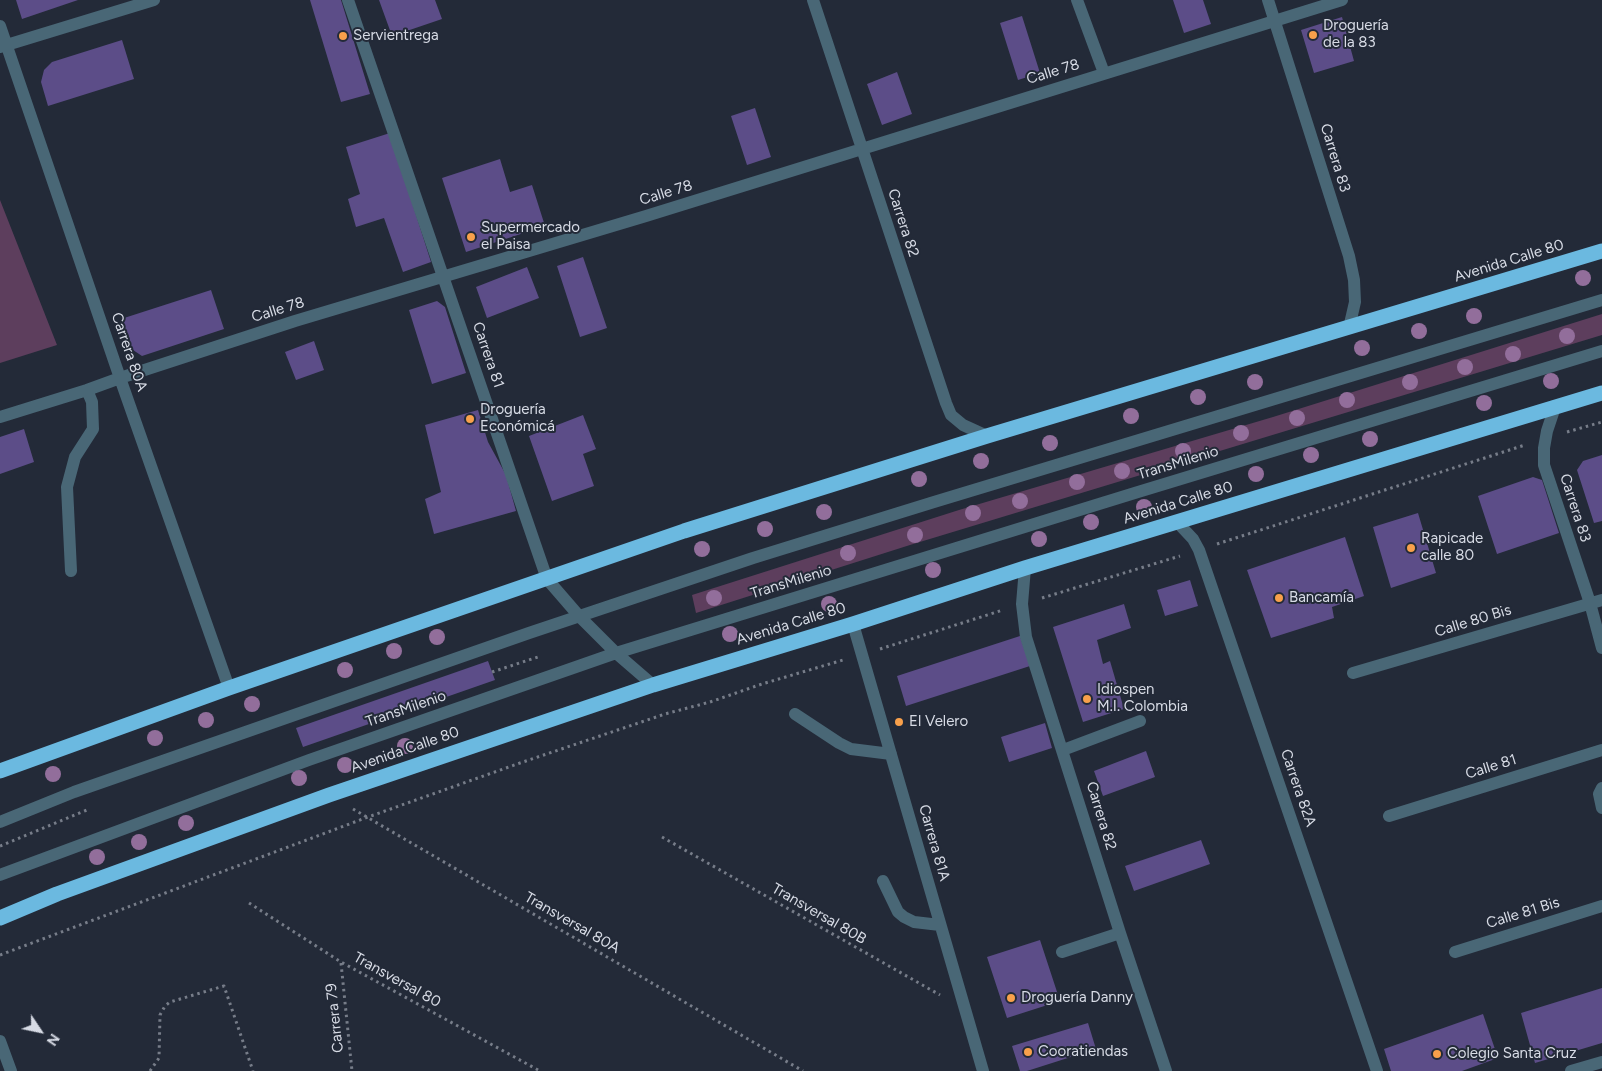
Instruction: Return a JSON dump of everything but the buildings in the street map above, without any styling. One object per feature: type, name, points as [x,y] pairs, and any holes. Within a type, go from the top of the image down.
[{"type":"highway","name":"Avenida Calle 80","points":[[0,771],[229,688],[693,528],[987,436],[1602,251]]},
{"type":"highway","name":"Avenida Calle 80","points":[[0,918],[57,894],[329,795],[653,684],[853,624],[1025,568],[1602,393]]},
{"type":"street","points":[[3,46],[154,0]]},
{"type":"street","name":"Carrera 81","points":[[348,0],[547,579],[579,616],[616,653],[653,684]]},
{"type":"street","name":"Carrera 82","points":[[813,0],[951,416],[963,425],[987,436]]},
{"type":"street","points":[[1077,0],[1104,74]]},
{"type":"street","name":"Carrera 83","points":[[1268,0],[1349,256],[1354,280],[1355,302],[1349,328]]},
{"type":"street","name":"Calle 78","points":[[0,417],[295,321],[444,277],[1342,0]]},
{"type":"street","name":"Carrera 80A","points":[[0,26],[3,46],[229,688]]},
{"type":"street","name":"TransMilenio","points":[[0,822],[74,792],[579,616],[744,561],[1602,300]]},
{"type":"street","name":"TransMilenio","points":[[0,875],[309,760],[616,653],[1602,351]]},
{"type":"street","points":[[71,571],[68,487],[75,457],[94,429],[92,402],[87,390]]},
{"type":"street","name":"Carrera 83","points":[[1556,407],[1546,438],[1544,465],[1596,601],[1602,648]]},
{"type":"street","name":"Carrera 82A","points":[[1177,522],[1193,539],[1199,550],[1377,1071]]},
{"type":"street","name":"Carrera 82","points":[[1025,568],[1022,604],[1026,637],[1166,1071]]},
{"type":"street","name":"Calle 80 Bis","points":[[1353,674],[1596,601]]},
{"type":"street","name":"Carrera 81A","points":[[853,624],[983,1071]]},
{"type":"street","points":[[795,714],[851,749],[891,754]]},
{"type":"street","points":[[1063,750],[1140,721]]},
{"type":"street","name":"Calle 81","points":[[1389,816],[1602,750]]},
{"type":"street","points":[[1602,788],[1599,794],[1602,808]]},
{"type":"street","points":[[883,881],[898,912],[904,918],[914,922],[940,924]]},
{"type":"street","name":"Calle 81 Bis","points":[[1455,952],[1602,906]]},
{"type":"street","points":[[1062,952],[1120,933]]},
{"type":"street","points":[[0,1041],[11,1071]]},
{"type":"street","points":[[1571,1071],[1602,1062]]},
{"type":"path","points":[[0,955],[368,817],[665,714],[863,655],[1199,550],[1546,438],[1602,422]]},
{"type":"path","points":[[492,672],[538,657]]},
{"type":"path","name":"Transversal 80A","points":[[329,795],[803,1071]]},
{"type":"path","name":"Transversal 80B","points":[[662,838],[965,1010]]},
{"type":"path","name":"Transversal 80","points":[[248,903],[341,962],[540,1071]]},
{"type":"path","name":"Carrera 79","points":[[341,962],[352,1071]]},
{"type":"path","points":[[150,1071],[158,1058],[160,1015],[165,1006],[170,1002],[224,986],[253,1071]]},
{"type":"shaded area","points":[[0,200],[57,345],[0,363]]},
{"type":"shaded area","points":[[1602,314],[1602,335],[910,545],[696,613],[692,595],[959,510],[1273,417]]},
{"type":"place","name":"Droguería de la 83","points":[[1313,35]]},
{"type":"place","name":"Servientrega","points":[[343,36]]},
{"type":"place","name":"Supermercado el Paisa","points":[[471,237]]},
{"type":"place","name":"Droguería Económicá","points":[[470,419]]},
{"type":"place","name":"Rapicade calle 80","points":[[1411,548]]},
{"type":"place","name":"Bancamía","points":[[1279,598]]},
{"type":"place","name":"Idiospen M.I. Colombia","points":[[1087,699]]},
{"type":"place","name":"El Velero","points":[[899,722]]},
{"type":"place","name":"Droguería Danny","points":[[1011,998]]},
{"type":"place","name":"Cooratiendas","points":[[1028,1052]]},
{"type":"place","name":"Colegio Santa Cruz","points":[[1437,1054]]}]
